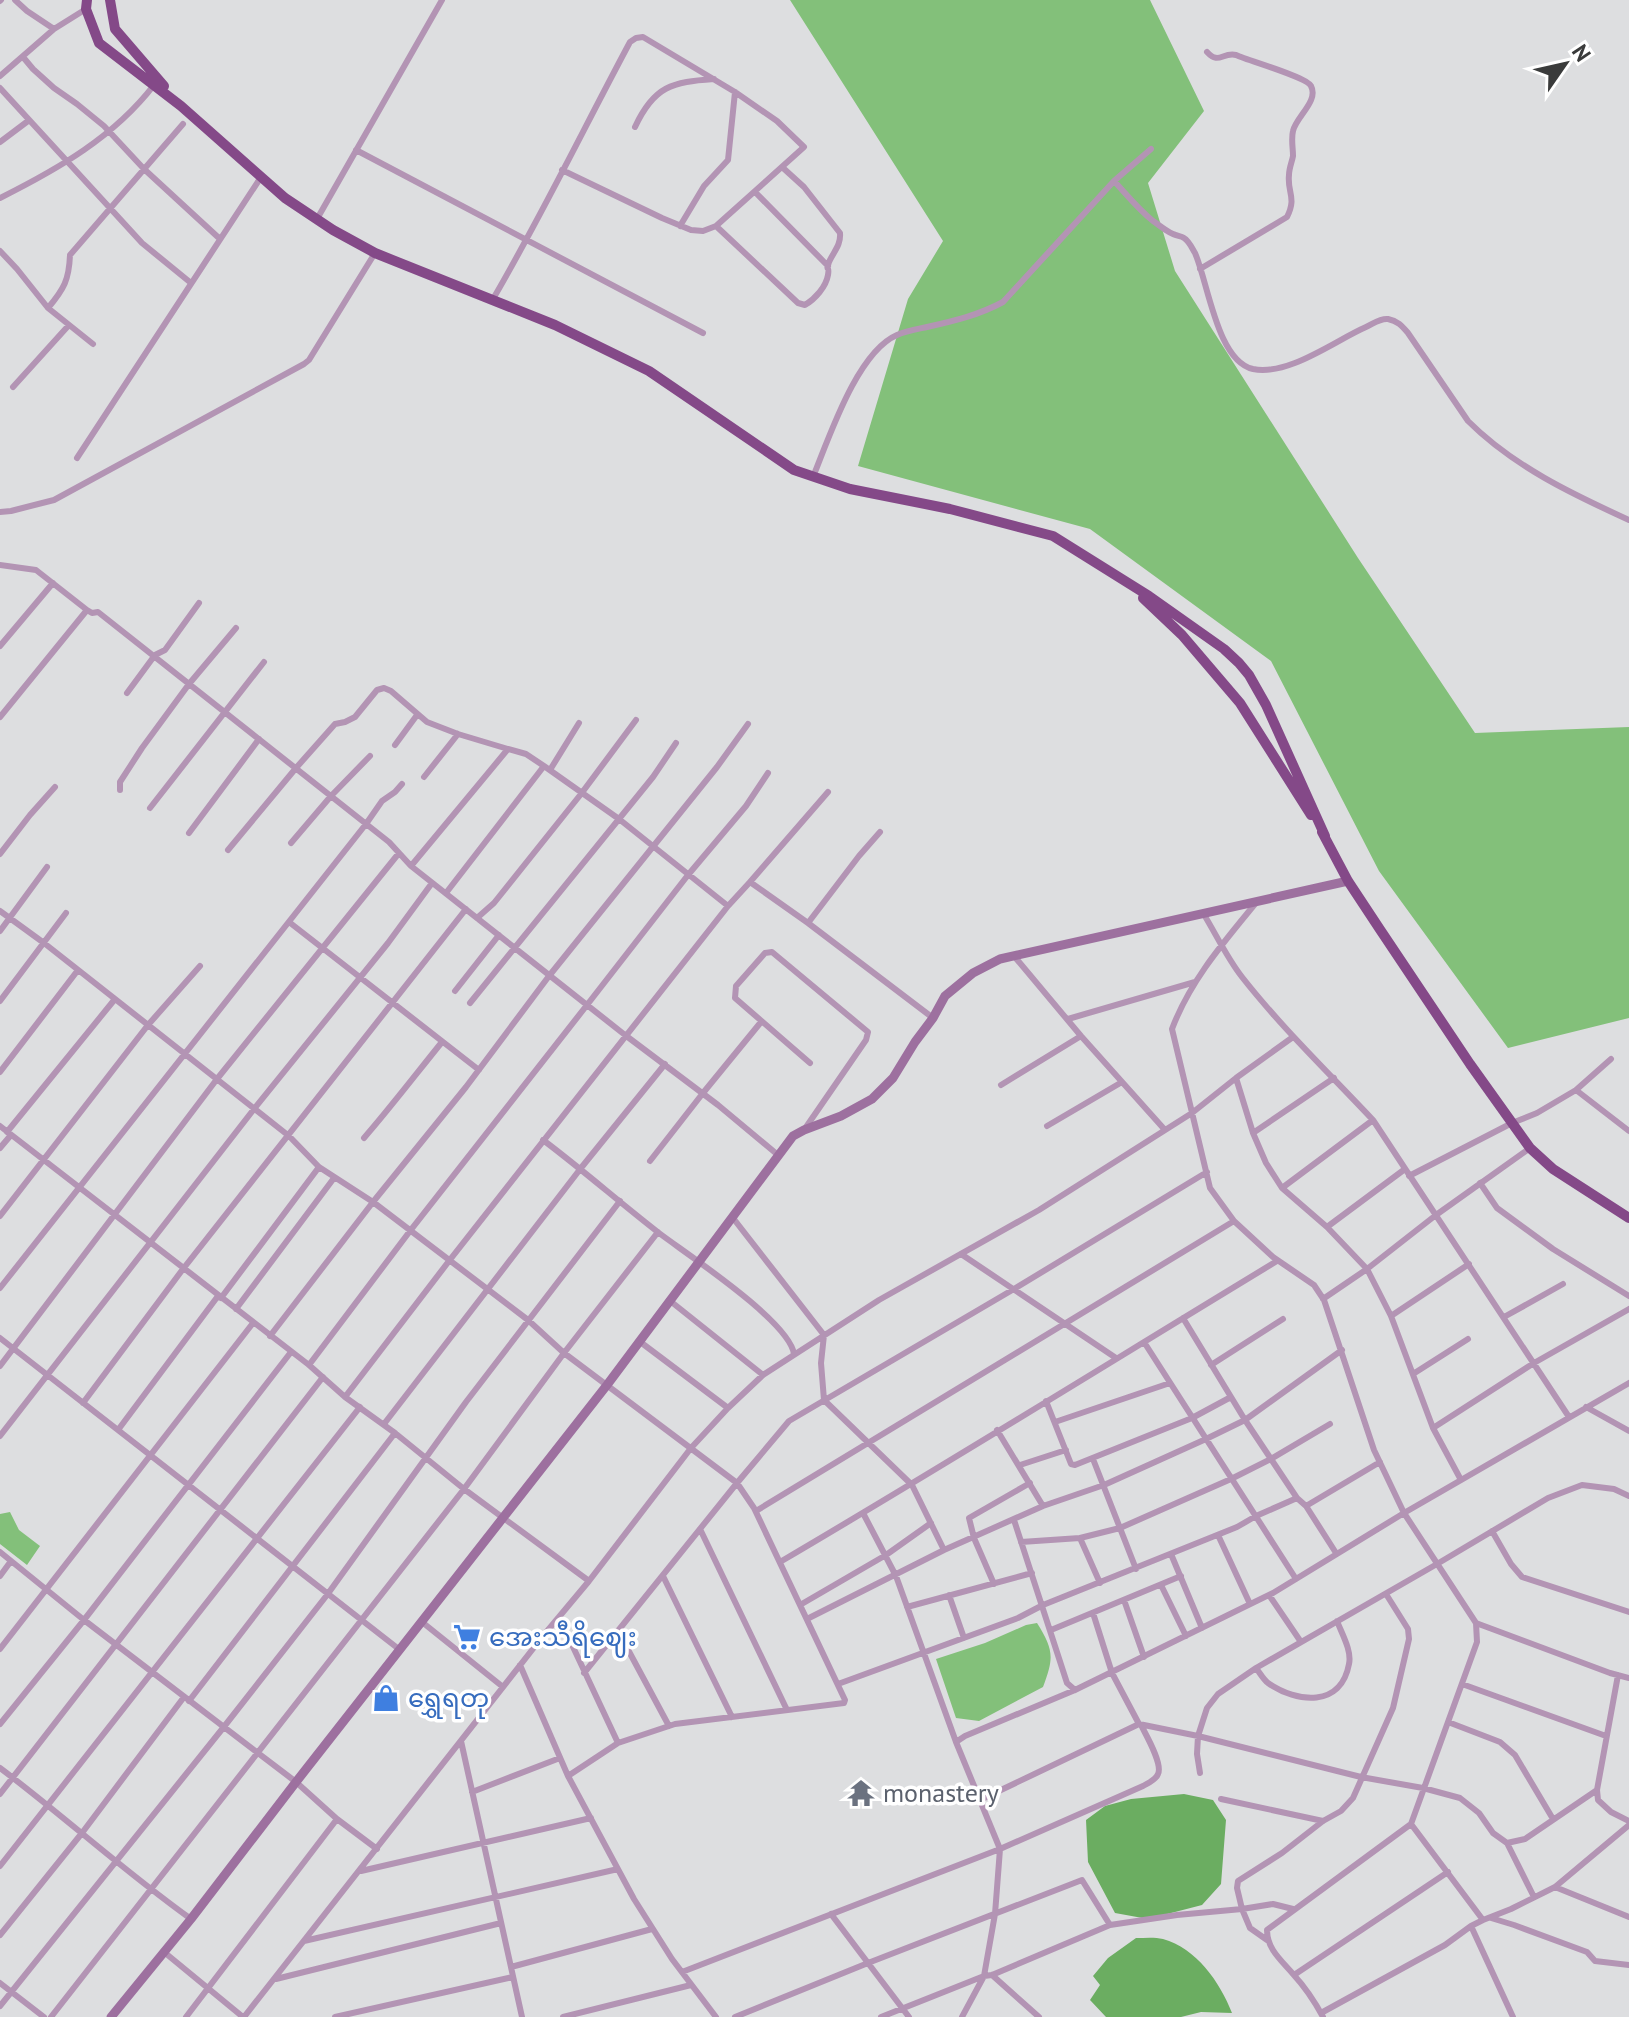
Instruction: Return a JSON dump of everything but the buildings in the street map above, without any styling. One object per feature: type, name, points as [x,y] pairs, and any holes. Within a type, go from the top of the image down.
[{"type":"highway","points":[[110,0],[115,29],[181,106]]},
{"type":"highway","points":[[86,4],[99,43],[181,106],[285,198],[375,253],[555,325],[649,371],[794,470],[850,489],[950,509],[1053,536],[1149,596],[1224,649],[1249,675],[1266,705],[1348,881],[1512,1123],[1530,1148],[1553,1169],[1629,1218]]},
{"type":"highway","points":[[1127,583],[1182,635],[1240,703],[1325,836]]},
{"type":"main road","points":[[111,2017],[191,1919],[607,1385],[793,1136],[872,1099],[893,1078],[945,996],[973,973],[1000,959],[1348,881]]},
{"type":"street","points":[[15,0],[54,29]]},
{"type":"street","points":[[317,219],[442,0]]},
{"type":"street","points":[[0,76],[86,4]]},
{"type":"street","points":[[493,299],[630,42],[636,38],[643,37],[735,92],[777,121],[804,147],[716,226],[698,231],[680,226],[562,170]]},
{"type":"street","points":[[1200,269],[1287,217],[1292,207],[1288,176],[1292,160],[1292,134],[1313,93],[1307,81],[1293,75],[1236,55],[1216,59],[1207,52]]},
{"type":"street","points":[[23,57],[43,79],[91,114],[144,169],[220,239]]},
{"type":"street","points":[[635,127],[642,113],[661,91],[681,82],[714,79]]},
{"type":"street","points":[[0,198],[67,162],[109,132],[154,85]]},
{"type":"street","points":[[0,88],[142,243],[191,283]]},
{"type":"street","points":[[680,226],[704,186],[728,160],[735,92]]},
{"type":"street","points":[[0,142],[28,121]]},
{"type":"street","points":[[48,308],[62,292],[68,278],[70,255],[183,124]]},
{"type":"street","points":[[813,477],[843,400],[871,357],[886,341],[898,334],[968,317],[1003,302],[1114,181],[1151,149]]},
{"type":"street","points":[[356,150],[703,333]]},
{"type":"street","points":[[716,226],[798,303],[805,305],[819,294],[840,242],[840,233],[804,187],[782,167]]},
{"type":"street","points":[[77,458],[261,177]]},
{"type":"street","points":[[1114,181],[1155,223],[1190,244],[1219,326],[1239,362],[1251,369],[1272,370],[1303,359],[1383,319],[1393,320],[1408,333],[1468,421],[1495,446],[1533,472],[1629,520]]},
{"type":"street","points":[[755,192],[828,266]]},
{"type":"street","points":[[0,251],[48,308],[93,344]]},
{"type":"street","points":[[0,512],[54,500],[304,364],[375,253]]},
{"type":"street","points":[[13,387],[69,325]]},
{"type":"street","points":[[0,574],[3,566],[36,570],[87,610],[98,612],[389,842],[432,883],[778,1155]]},
{"type":"street","points":[[0,646],[53,583]]},
{"type":"street","points":[[127,693],[155,655],[165,650],[199,603]]},
{"type":"street","points":[[0,717],[3,707],[87,610]]},
{"type":"street","points":[[120,790],[120,782],[142,748],[189,684],[236,628]]},
{"type":"street","points":[[150,808],[264,662]]},
{"type":"street","points":[[228,850],[335,724],[355,717],[377,690],[384,688],[427,722],[526,754],[619,819],[728,906]]},
{"type":"street","points":[[395,745],[417,715]]},
{"type":"street","points":[[477,918],[494,903],[636,720]]},
{"type":"street","points":[[446,893],[547,768],[579,723]]},
{"type":"street","points":[[270,1336],[748,724]]},
{"type":"street","points":[[424,777],[458,734]]},
{"type":"street","points":[[189,833],[259,739]]},
{"type":"street","points":[[470,1003],[653,777],[676,743]]},
{"type":"street","points":[[411,866],[508,749]]},
{"type":"street","points":[[291,843],[370,756]]},
{"type":"street","points":[[309,1365],[688,875],[746,806],[768,773]]},
{"type":"street","points":[[0,1288],[382,801],[402,784]]},
{"type":"street","points":[[0,854],[55,787]]},
{"type":"street","points":[[345,1397],[625,1035],[728,906],[828,792]]},
{"type":"street","points":[[808,923],[880,832]]},
{"type":"street","points":[[0,1366],[217,1079],[399,853]]},
{"type":"street","points":[[0,931],[47,867]]},
{"type":"street","points":[[750,882],[933,1018]]},
{"type":"street","points":[[0,1436],[432,883]]},
{"type":"street","points":[[1257,901],[1204,967],[1180,1008],[1172,1029],[1210,1188],[1234,1221],[1277,1261],[1314,1285],[1323,1299],[1374,1450],[1404,1513],[1476,1623],[1477,1642],[1411,1824],[1293,1909],[1267,1930],[1267,1940]]},
{"type":"street","points":[[83,1403],[183,1269],[466,909]]},
{"type":"street","points":[[0,911],[289,1136],[319,1167],[373,1202],[528,1320],[564,1353],[737,1483],[756,1511],[838,1684],[844,1703],[669,1726],[618,1743],[568,1776]]},
{"type":"street","points":[[0,1001],[66,913]]},
{"type":"street","points":[[1203,913],[1240,975],[1293,1037],[1373,1120],[1569,1417]]},
{"type":"street","points":[[289,922],[479,1070]]},
{"type":"street","points":[[455,991],[499,935]]},
{"type":"street","points":[[804,1130],[866,1040],[868,1032],[772,952],[765,953],[736,986],[735,998],[810,1063]]},
{"type":"street","points":[[1014,956],[1165,1130]]},
{"type":"street","points":[[0,1216],[148,1025],[200,966]]},
{"type":"street","points":[[0,1072],[78,970]]},
{"type":"street","points":[[1068,1019],[1195,981]]},
{"type":"street","points":[[0,1148],[115,999]]},
{"type":"street","points":[[650,1161],[761,1022]]},
{"type":"street","points":[[1001,1085],[1081,1036]]},
{"type":"street","points":[[164,1952],[244,2017],[691,1448],[763,1375],[879,1300],[1039,1210],[1192,1113],[1293,1037]]},
{"type":"street","points":[[364,1138],[442,1042]]},
{"type":"street","points":[[1327,1227],[1407,1172],[1537,1113],[1576,1090],[1611,1059]]},
{"type":"street","points":[[384,1424],[665,1064]]},
{"type":"street","points":[[1236,1078],[1253,1133],[1266,1163],[1282,1188],[1327,1227],[1367,1269],[1391,1316],[1433,1428],[1461,1480]]},
{"type":"street","points":[[1253,1133],[1334,1078]]},
{"type":"street","points":[[1047,1126],[1122,1082]]},
{"type":"street","points":[[1576,1090],[1629,1131]]},
{"type":"street","points":[[1282,1188],[1373,1120]]},
{"type":"street","points":[[0,1126],[309,1365],[425,1459],[589,1581]]},
{"type":"street","points":[[543,1140],[750,1301],[789,1339],[794,1354]]},
{"type":"street","points":[[1323,1299],[1530,1148]]},
{"type":"street","points":[[118,1430],[319,1167]]},
{"type":"street","points":[[584,1673],[789,1421],[1207,1172]]},
{"type":"street","points":[[236,1309],[334,1178]]},
{"type":"street","points":[[1480,1183],[1497,1208],[1553,1249],[1629,1296]]},
{"type":"street","points":[[0,2006],[327,1595],[528,1320],[620,1201]]},
{"type":"street","points":[[733,1218],[824,1335],[821,1363],[824,1400],[912,1485],[944,1550]]},
{"type":"street","points":[[756,1511],[1234,1221]]},
{"type":"street","points":[[51,2017],[464,1489],[658,1232]]},
{"type":"street","points":[[961,1254],[1116,1358]]},
{"type":"street","points":[[780,1562],[912,1485],[997,1430],[1277,1261]]},
{"type":"street","points":[[1391,1316],[1469,1264]]},
{"type":"street","points":[[1504,1317],[1563,1284]]},
{"type":"street","points":[[669,1300],[763,1375]]},
{"type":"street","points":[[1433,1428],[1534,1363],[1629,1309]]},
{"type":"street","points":[[1183,1318],[1245,1420],[1336,1553]]},
{"type":"street","points":[[1211,1365],[1283,1319]]},
{"type":"street","points":[[0,1649],[253,1323]]},
{"type":"street","points":[[0,1338],[400,1650]]},
{"type":"street","points":[[1413,1374],[1468,1339]]},
{"type":"street","points":[[639,1341],[728,1408]]},
{"type":"street","points":[[1144,1342],[1296,1579]]},
{"type":"street","points":[[807,1619],[944,1550],[1043,1506],[1104,1485],[1245,1420],[1342,1350]]},
{"type":"street","points":[[0,1724],[291,1352]]},
{"type":"street","points":[[0,1794],[323,1377]]},
{"type":"street","points":[[1055,1422],[1170,1383]]},
{"type":"street","points":[[956,1742],[1112,1673],[1269,1595],[1629,1383]]},
{"type":"street","points":[[1046,1401],[1071,1464],[1075,1465],[1192,1418],[1231,1397]]},
{"type":"street","points":[[0,1866],[360,1407]]},
{"type":"street","points":[[1586,1407],[1629,1431]]},
{"type":"street","points":[[1021,1542],[1080,1538],[1120,1528],[1231,1479],[1330,1424]]},
{"type":"street","points":[[997,1430],[1043,1506]]},
{"type":"street","points":[[0,1935],[395,1433]]},
{"type":"street","points":[[1020,1465],[1066,1450]]},
{"type":"street","points":[[1093,1459],[1136,1569]]},
{"type":"street","points":[[1306,1506],[1380,1462]]},
{"type":"street","points":[[994,1584],[974,1538],[970,1516],[1030,1483]]},
{"type":"street","points":[[1200,1773],[1198,1736],[1207,1708],[1218,1694],[1256,1668],[1548,1498],[1582,1485],[1614,1489],[1629,1496]]},
{"type":"street","points":[[838,1684],[1018,1618],[1043,1605],[1237,1527],[1297,1498]]},
{"type":"street","points":[[863,1513],[896,1576],[956,1742],[1000,1849],[988,1975],[962,2017]]},
{"type":"street","points":[[1014,1520],[1067,1683],[1075,1690]]},
{"type":"street","points":[[800,1605],[886,1555],[931,1523]]},
{"type":"street","points":[[700,1529],[787,1710]]},
{"type":"street","points":[[1492,1531],[1522,1577],[1629,1612]]},
{"type":"street","points":[[1218,1535],[1250,1604]]},
{"type":"street","points":[[1080,1538],[1100,1583]]},
{"type":"street","points":[[0,1552],[296,1782],[377,1849]]},
{"type":"street","points":[[1171,1554],[1202,1628]]},
{"type":"street","points":[[0,1576],[11,1561]]},
{"type":"street","points":[[907,1607],[1032,1573]]},
{"type":"street","points":[[663,1576],[732,1717]]},
{"type":"street","points":[[1051,1630],[1181,1576]]},
{"type":"street","points":[[1161,1585],[1186,1636]]},
{"type":"street","points":[[1386,1594],[1408,1629],[1409,1639],[1393,1708],[1353,1798],[1341,1811],[1238,1881],[1242,1909],[1250,1928],[1267,1940],[1322,2015],[1445,1945],[1471,1926],[1555,1887],[1629,1823],[1598,1800],[1597,1790],[1618,1675]]},
{"type":"street","points":[[949,1595],[964,1638]]},
{"type":"street","points":[[1269,1595],[1301,1642]]},
{"type":"street","points":[[1124,1600],[1144,1657]]},
{"type":"street","points":[[682,1972],[1000,1849],[1156,1778],[1159,1766],[1112,1673],[1093,1613]]},
{"type":"street","points":[[559,1617],[618,1743]]},
{"type":"street","points":[[1256,1668],[1265,1681],[1303,1697],[1324,1697],[1334,1693],[1343,1681],[1350,1662],[1337,1621]]},
{"type":"street","points":[[422,1622],[503,1687]]},
{"type":"street","points":[[1476,1623],[1629,1678]]},
{"type":"street","points":[[618,1631],[669,1726]]},
{"type":"street","points":[[520,1665],[568,1776],[618,1869],[652,1929],[716,2017]]},
{"type":"street","points":[[1462,1684],[1606,1736]]},
{"type":"street","points":[[1448,1722],[1500,1742],[1515,1755],[1553,1819]]},
{"type":"street","points":[[980,1800],[1140,1724],[1460,1798],[1479,1813],[1493,1833],[1507,1843],[1534,1897]]},
{"type":"street","points":[[461,1741],[522,2017]]},
{"type":"street","points":[[472,1792],[560,1758]]},
{"type":"street","points":[[0,1768],[191,1919]]},
{"type":"street","points":[[1507,1843],[1525,1839],[1597,1790]]},
{"type":"street","points":[[1221,1799],[1323,1821]]},
{"type":"street","points":[[359,1872],[591,1818]]},
{"type":"street","points":[[186,2017],[337,1819]]},
{"type":"street","points":[[1411,1824],[1487,1919],[1587,1952],[1595,1961],[1629,1965]]},
{"type":"street","points":[[304,1941],[618,1869]]},
{"type":"street","points":[[1294,1975],[1448,1872]]},
{"type":"street","points":[[735,2017],[1082,1880],[1110,1925]]},
{"type":"street","points":[[1555,1887],[1629,1917]]},
{"type":"street","points":[[881,2017],[1110,1925],[1273,1904],[1293,1909]]},
{"type":"street","points":[[831,1914],[909,2017]]},
{"type":"street","points":[[274,1979],[501,1923]]},
{"type":"street","points":[[1471,1926],[1513,2017]]},
{"type":"street","points":[[511,1967],[652,1929]]},
{"type":"street","points":[[988,1975],[1039,2017]]},
{"type":"street","points":[[335,2017],[513,1977]]},
{"type":"street","points":[[0,1983],[44,2017]]},
{"type":"street","points":[[563,2017],[691,1985]]},
{"type":"green space","points":[[790,0],[1150,0],[1204,111],[1148,183],[1175,271],[1358,558],[1475,733],[1629,727],[1629,1018],[1508,1048],[1379,871],[1271,661],[1090,529],[858,466],[908,299],[943,241]]},
{"type":"green space","points":[[10,1512],[19,1530],[40,1546],[27,1565],[0,1544],[0,1514]]},
{"type":"green space","points":[[1037,1623],[1047,1640],[1050,1654],[1043,1687],[979,1721],[956,1718],[936,1659]]},
{"type":"green space","points":[[1184,1794],[1213,1800],[1226,1820],[1221,1884],[1202,1905],[1148,1919],[1115,1913],[1088,1862],[1086,1820],[1105,1806],[1131,1799]]},
{"type":"green space","points":[[1136,1938],[1163,1939],[1186,1950],[1214,1978],[1232,2013],[1106,2017],[1090,2000],[1100,1985],[1093,1976],[1108,1958]]},
{"type":"place","name":"အေးသီရိဈေး","points":[[467,1637]]},
{"type":"place","name":"ရွှေရတု","points":[[386,1698]]},
{"type":"place","name":"monastery","points":[[861,1793]]}]
